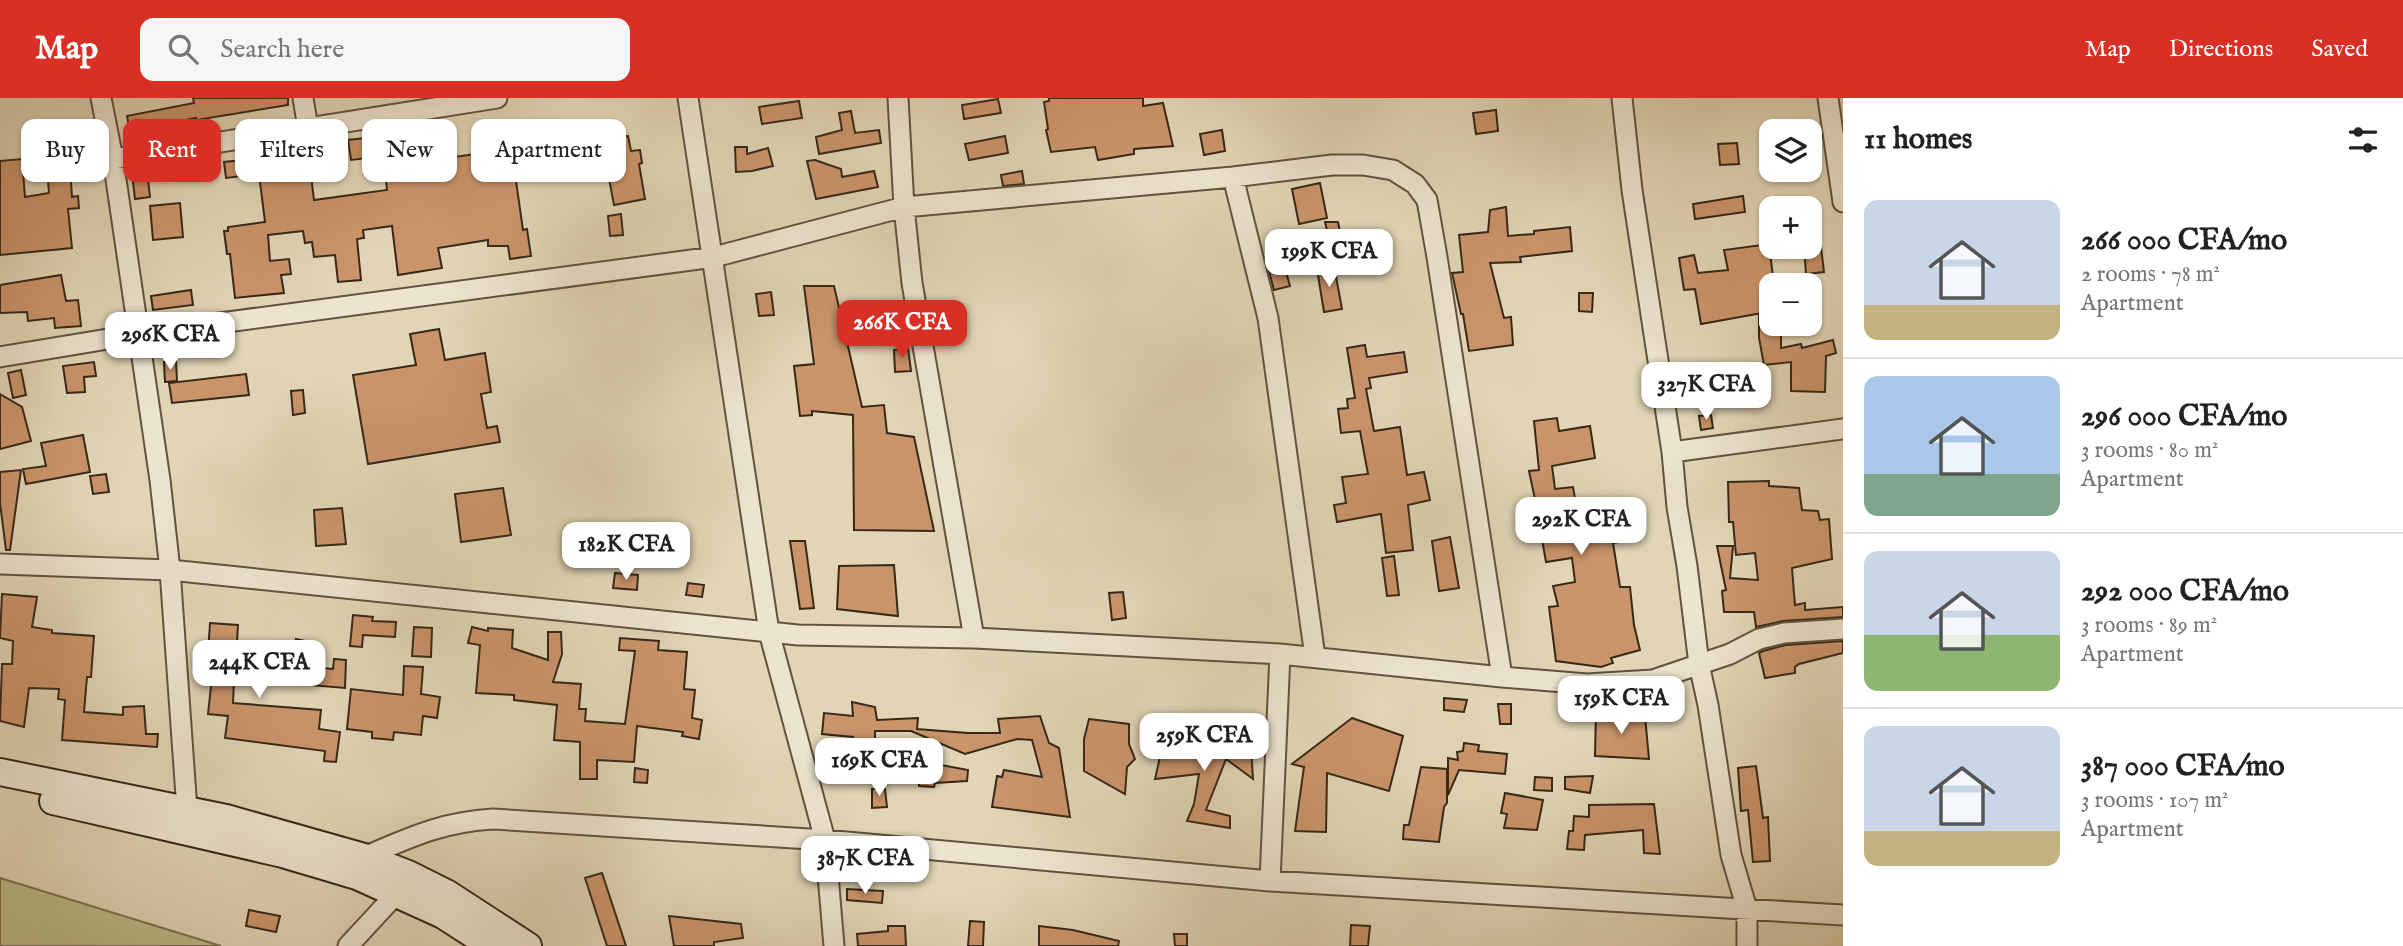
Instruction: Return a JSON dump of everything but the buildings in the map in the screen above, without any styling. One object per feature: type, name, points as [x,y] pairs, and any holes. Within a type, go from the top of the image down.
[{"type":"street","points":[[100,98],[113,159],[160,480],[170,570],[185,820]]},
{"type":"street","points":[[303,98],[306,119]]},
{"type":"street","points":[[688,98],[769,632],[825,840],[834,946]]},
{"type":"street","points":[[898,98],[904,208],[912,283],[974,638]]},
{"type":"street","points":[[1622,98],[1632,190],[1672,452],[1699,664],[1708,705],[1731,855],[1747,909],[1747,946]]},
{"type":"street","points":[[1828,98],[1843,202]]},
{"type":"street","points":[[348,122],[490,99]]},
{"type":"street","points":[[113,159],[235,140]]},
{"type":"street","points":[[0,357],[138,334],[714,257],[904,208],[1332,165],[1363,165],[1393,170],[1415,184],[1426,200],[1440,270],[1502,677]]},
{"type":"street","points":[[1233,177],[1268,318],[1315,657]]},
{"type":"street","points":[[1672,452],[1843,429]]},
{"type":"street","points":[[0,564],[170,570],[798,635],[974,638],[1280,653],[1587,684],[1653,680],[1730,654],[1759,639],[1784,633],[1843,629]]},
{"type":"street","points":[[1270,881],[1280,653]]},
{"type":"street","points":[[0,772],[185,820],[283,854],[408,874],[448,894],[528,946]]},
{"type":"street","points":[[0,791],[185,820]]},
{"type":"street","points":[[360,866],[437,827],[464,820],[494,818],[825,840],[1270,881],[1843,915]]},
{"type":"street","points":[[360,866],[397,893],[443,915],[491,946]]},
{"type":"street","points":[[348,946],[397,893]]},
{"type":"green space","points":[[0,878],[221,946],[0,946]]}]
